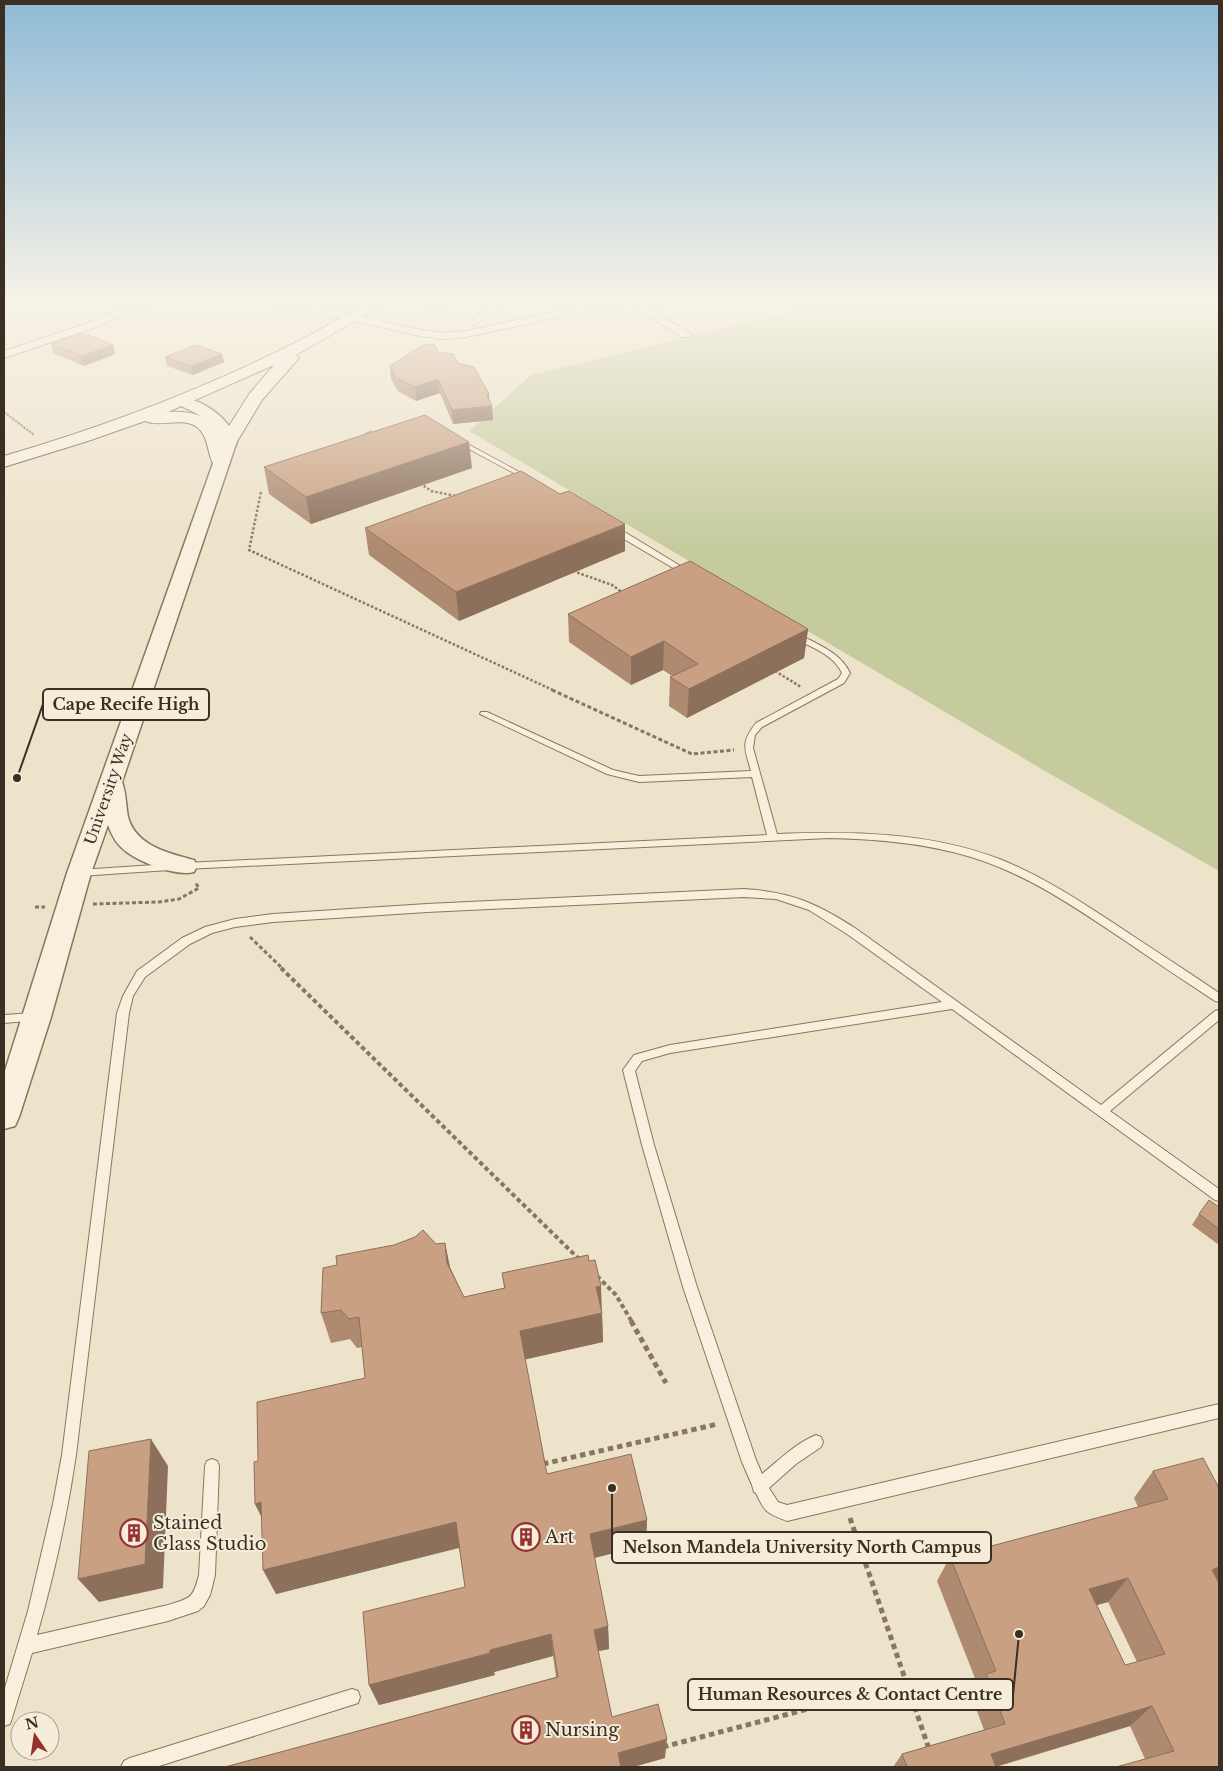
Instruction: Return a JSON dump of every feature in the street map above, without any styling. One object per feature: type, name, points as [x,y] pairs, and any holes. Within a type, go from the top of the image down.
[{"type":"main road","points":[[4,462],[133,420],[182,401],[224,382]]},
{"type":"main road","points":[[229,441],[250,404],[267,382]]},
{"type":"main road","points":[[133,420],[175,417],[202,423],[210,430],[221,463]]},
{"type":"street","points":[[182,401],[220,421],[227,432],[229,441]]},
{"type":"street","name":"University Way","points":[[4,1117],[37,1017],[79,873],[229,441]]},
{"type":"street","points":[[112,779],[116,813],[126,839],[152,857],[186,866]]},
{"type":"lane","points":[[450,437],[535,483]]},
{"type":"lane","points":[[610,527],[694,576]]},
{"type":"lane","points":[[773,838],[749,748],[751,735],[759,725],[841,681],[846,673],[843,666],[837,660],[787,630]]},
{"type":"lane","points":[[484,714],[610,772],[624,776],[639,779],[756,774]]},
{"type":"lane","points":[[79,873],[186,866],[773,838],[860,835],[902,838],[964,851],[1021,872],[1045,885],[1219,998]]},
{"type":"lane","points":[[4,1718],[26,1646],[60,1504],[69,1455],[123,1013],[131,990],[142,974],[186,941],[208,930],[235,923],[273,918],[427,908],[765,893],[802,902],[827,915],[1219,1196]]},
{"type":"lane","points":[[953,1005],[670,1049],[638,1058],[631,1065],[629,1070],[632,1085],[690,1287],[759,1487],[773,1508],[787,1513],[1219,1411]]},
{"type":"lane","points":[[1102,1111],[1219,1014]]},
{"type":"lane","points":[[4,1019],[37,1017]]},
{"type":"lane","points":[[759,1487],[791,1459],[816,1442]]},
{"type":"lane","points":[[26,1646],[168,1613],[192,1605],[198,1600],[202,1595],[207,1575],[212,1466]]},
{"type":"lane","points":[[130,1767],[352,1697]]},
{"type":"path","points":[[4,412],[37,439]]},
{"type":"path","points":[[360,441],[362,435],[371,430]]},
{"type":"path","points":[[417,481],[431,490],[459,497]]},
{"type":"path","points":[[261,492],[249,550],[692,754],[749,748]]},
{"type":"path","points":[[568,568],[584,578],[616,586],[625,596]]},
{"type":"path","points":[[771,668],[814,695]]},
{"type":"path","points":[[35,907],[158,902],[178,898],[199,888],[186,866]]},
{"type":"path","points":[[235,923],[588,1267]]},
{"type":"path","points":[[595,1274],[616,1295],[666,1383]]},
{"type":"path","points":[[543,1464],[735,1420]]},
{"type":"path","points":[[843,1499],[930,1751]]},
{"type":"path","points":[[662,1747],[907,1684]]},
{"type":"green space","points":[[524,382],[1219,382],[1219,871],[1045,771],[469,431]]},
{"type":"building","points":[[404,382],[430,382],[415,387]]},
{"type":"building","points":[[439,382],[482,382],[489,394],[487,395],[492,406],[452,410]]},
{"type":"building","points":[[425,415],[469,442],[306,497],[264,467]]},
{"type":"building","points":[[521,471],[560,494],[569,491],[625,524],[456,592],[365,528]]},
{"type":"building","points":[[690,561],[808,629],[689,689],[670,677],[698,664],[664,641],[631,657],[568,614]]},
{"type":"building","points":[[1209,1200],[1219,1207],[1219,1229],[1199,1214]]},
{"type":"building","points":[[423,1230],[436,1244],[445,1243],[447,1263],[464,1297],[505,1288],[502,1273],[588,1255],[589,1261],[595,1260],[601,1286],[596,1287],[602,1313],[520,1331],[547,1474],[631,1454],[647,1520],[590,1534],[608,1626],[594,1630],[612,1717],[658,1704],[667,1739],[618,1753],[621,1767],[225,1767],[558,1677],[551,1634],[490,1650],[490,1653],[369,1685],[363,1612],[465,1587],[456,1522],[263,1570],[261,1502],[255,1504],[254,1462],[258,1461],[257,1402],[365,1378],[359,1317],[349,1319],[341,1310],[321,1313],[323,1268],[337,1265],[336,1256],[394,1245],[415,1237]]},
{"type":"building","points":[[151,1439],[145,1564],[78,1579],[89,1451]]},
{"type":"building","points":[[1203,1458],[1219,1488],[1219,1567],[1212,1570],[1219,1583],[1219,1767],[1116,1767],[1174,1751],[1152,1706],[991,1754],[996,1767],[907,1767],[902,1754],[1005,1724],[986,1674],[996,1671],[950,1557],[1168,1499],[1153,1471]],"holes":[[[1128,1578],[1165,1654],[1125,1665],[1089,1589]]]},
{"type":"place","name":"Cape Recife High","points":[[17,778]]},
{"type":"place","name":"Nelson Mandela University North Campus","points":[[612,1488]]},
{"type":"place","name":"Stained Glass Studio","points":[[134,1533]]},
{"type":"place","name":"Art","points":[[526,1537]]},
{"type":"place","name":"Human Resources & Contact Centre","points":[[1019,1634]]},
{"type":"place","name":"Nursing","points":[[526,1730]]}]
